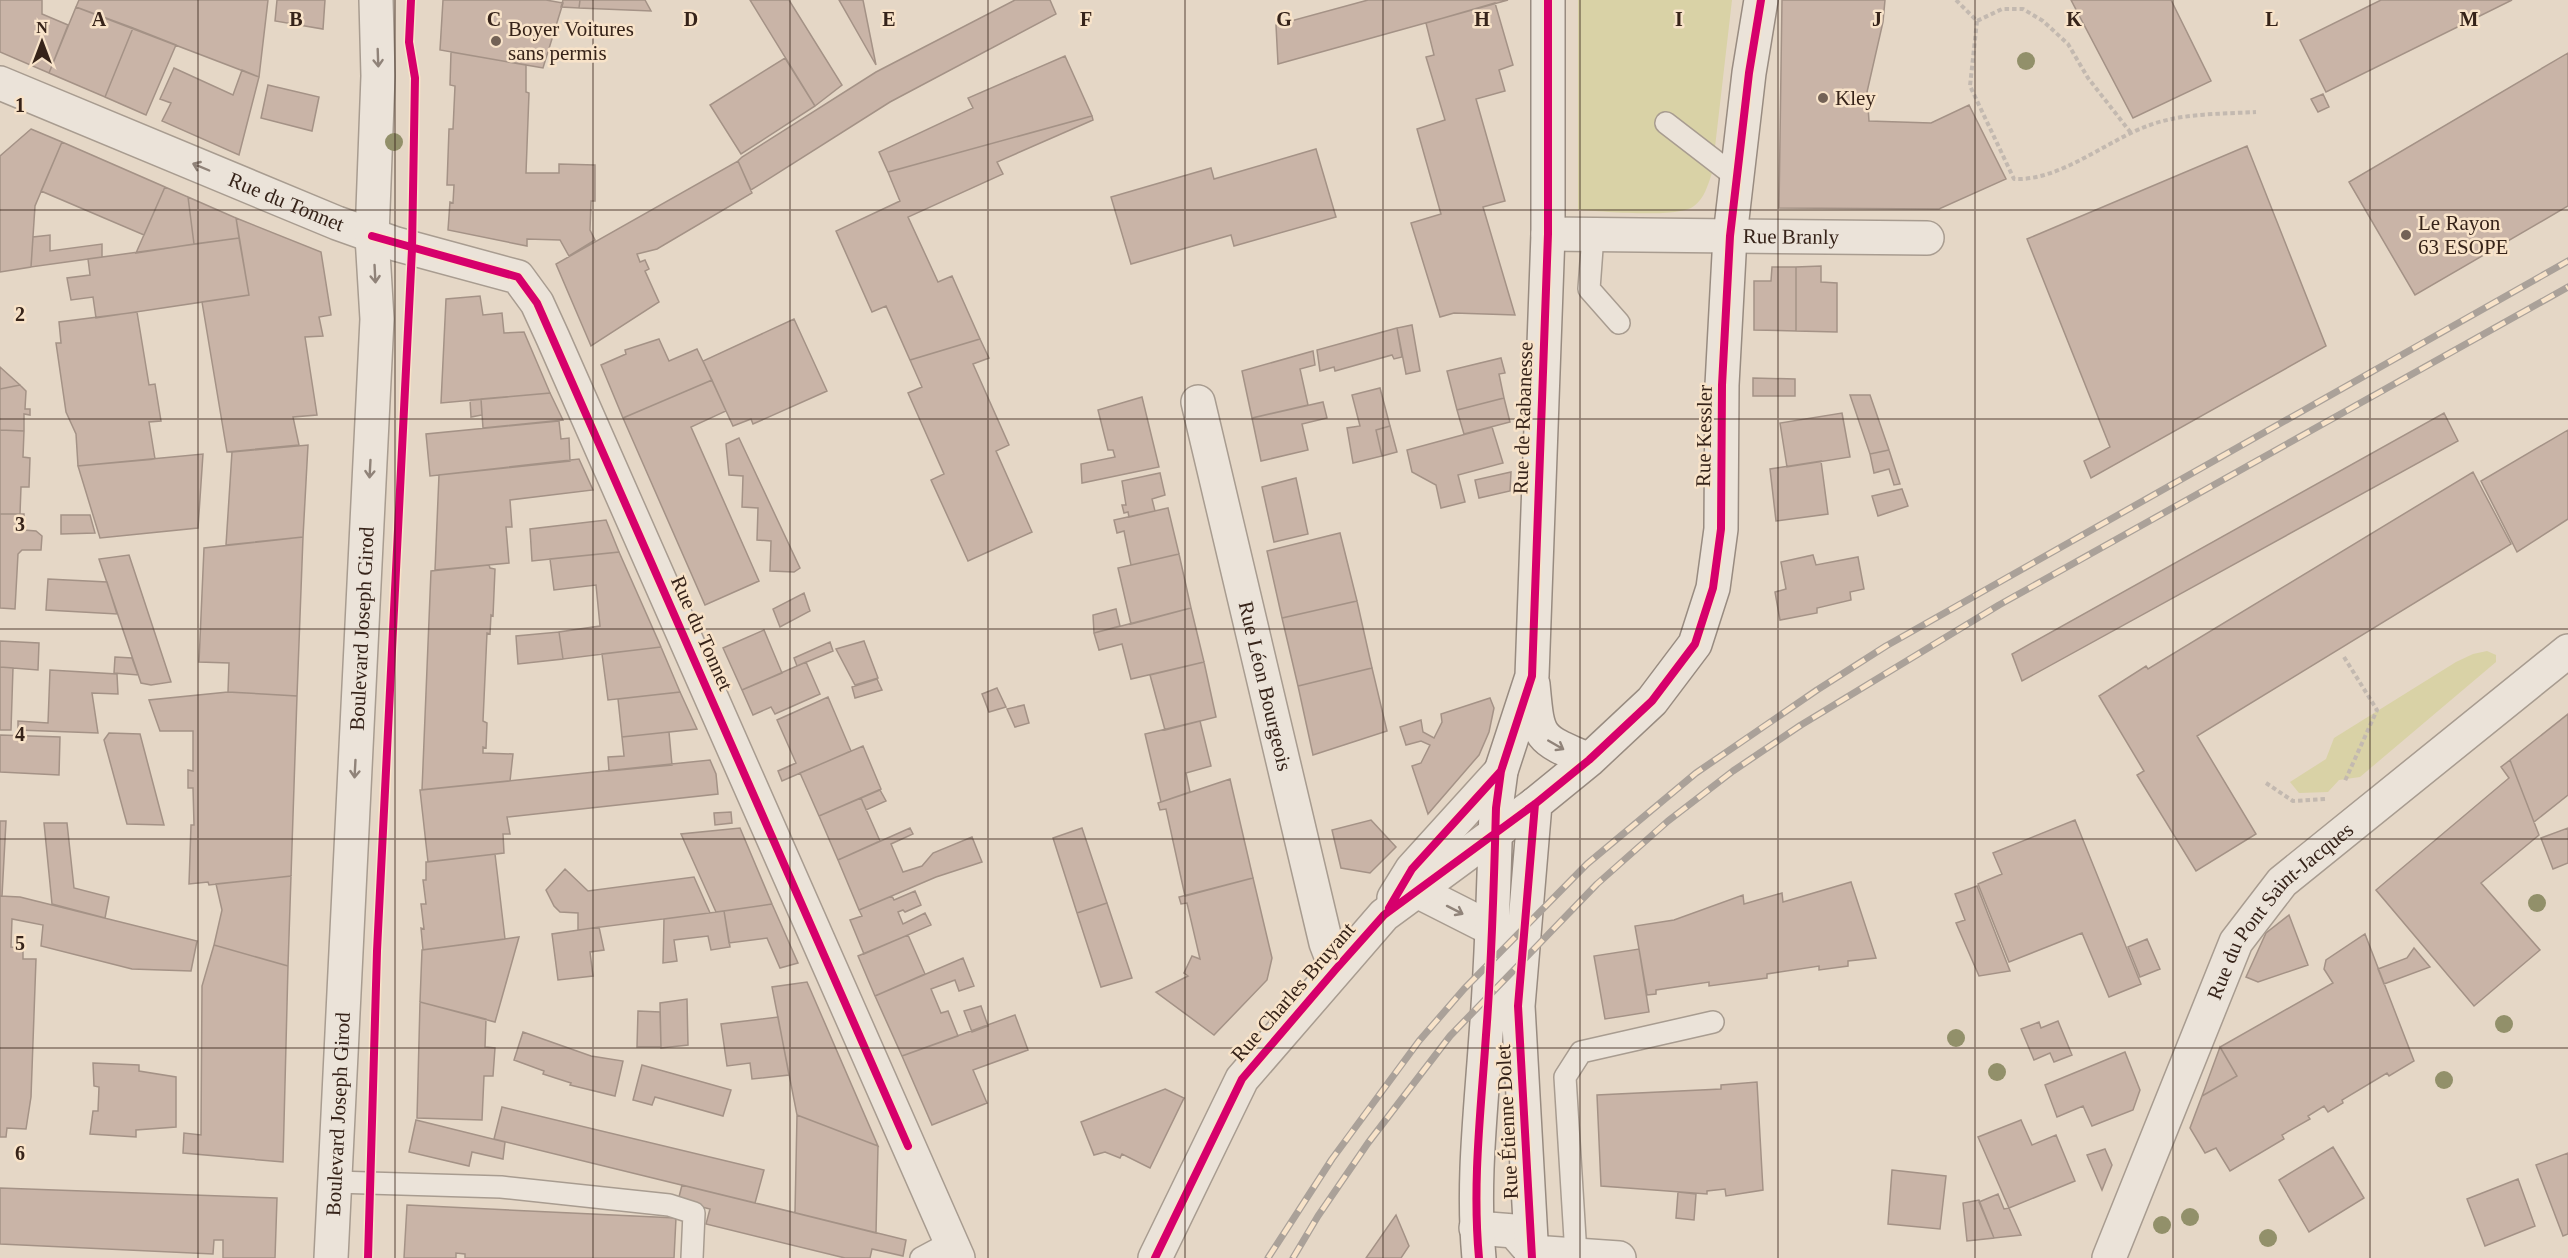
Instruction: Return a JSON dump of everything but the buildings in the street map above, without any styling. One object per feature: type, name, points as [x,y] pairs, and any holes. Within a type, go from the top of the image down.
[{"type":"street","name":"Boulevard Joseph Girod","points":[[331,1258],[377,319],[372,236],[378,76],[376,0]]},
{"type":"street","name":"Rue de Rabanesse","points":[[1508,815],[1501,771],[1532,676],[1548,234],[1548,0]]},
{"type":"street","name":"Rue Kessler","points":[[1508,815],[1588,760],[1652,701],[1695,644],[1713,588],[1721,530],[1722,386],[1730,236],[1761,0]]},
{"type":"street","name":"Rue du Tonnet","points":[[0,83],[372,236],[412,249],[518,276],[537,303],[955,1250]]},
{"type":"street","name":"Rue Branly","points":[[1548,234],[1927,238]]},
{"type":"street","name":"Rue Léon Bourgeois","points":[[1198,402],[1326,943],[1336,969]]},
{"type":"street","name":"Rue du Pont Saint-Jacques","points":[[2109,1258],[2236,942],[2282,882],[2568,651]]},
{"type":"street","points":[[1532,676],[1537,725],[1545,738],[1558,747],[1588,760]]},
{"type":"street","name":"Rue Charles Bruyant","points":[[1384,915],[1417,891],[1508,815]]},
{"type":"street","name":"Rue Charles Bruyant","points":[[1155,1258],[1242,1079],[1384,915],[1412,869],[1508,815]]},
{"type":"street","name":"Rue Étienne Dolet","points":[[1478,1243],[1477,1152],[1492,929],[1508,815]]},
{"type":"street","name":"Rue Étienne Dolet","points":[[1508,815],[1530,1256]]},
{"type":"street","points":[[1417,891],[1492,929]]},
{"type":"street","points":[[1478,1243],[1514,1231],[1530,1256],[1576,1255],[1619,1258]]},
{"type":"lane","points":[[1666,123],[1736,177]]},
{"type":"lane","points":[[1593,235],[1589,290],[1619,323]]},
{"type":"lane","points":[[1576,1255],[1565,1077],[1581,1052],[1713,1022]]},
{"type":"lane","points":[[335,1182],[501,1186],[669,1205],[694,1213],[692,1258]]},
{"type":"lane","points":[[921,1258],[955,1250]]},
{"type":"path","points":[[1956,0],[1977,21]]},
{"type":"path","points":[[1977,21],[2002,9],[2023,9],[2043,21],[2068,44],[2088,78],[2131,133]]},
{"type":"path","points":[[1977,21],[1970,86],[2014,179],[2032,180],[2053,172],[2152,124],[2175,119],[2256,112]]},
{"type":"path","points":[[2342,787],[2377,710],[2344,657]]},
{"type":"path","points":[[2266,783],[2293,801],[2338,798]]},
{"type":"shaded area","points":[[1578,0],[1732,0],[1712,173],[1703,196],[1694,206],[1685,210],[1657,213],[1578,210]]},
{"type":"shaded area","points":[[2487,651],[2496,655],[2496,662],[2360,777],[2339,780],[2328,792],[2299,793],[2290,782],[2326,759],[2334,738],[2456,662],[2473,654]]},
{"type":"railway","points":[[1268,1258],[1332,1159],[1419,1041],[1464,989],[1587,864],[1696,773],[1886,646],[2568,261]]},
{"type":"railway","points":[[1293,1258],[1318,1216],[1368,1143],[1450,1036],[1597,884],[1668,821],[1733,771],[1801,725],[1999,605],[2568,287]]},
{"type":"cycle path","points":[[368,1258],[377,951],[412,249],[415,78],[409,42],[411,0]]},
{"type":"cycle path","points":[[1479,1258],[1477,1174],[1490,979],[1496,808],[1501,771],[1532,676],[1548,234],[1548,0]]},
{"type":"cycle path","points":[[1155,1258],[1242,1079],[1336,969],[1384,915],[1535,804],[1589,760],[1652,701],[1695,644],[1713,588],[1721,529],[1722,385],[1730,236],[1749,73],[1761,0]]},
{"type":"cycle path","points":[[372,236],[518,277],[537,303],[908,1146]]},
{"type":"cycle path","points":[[1389,908],[1412,869],[1501,771]]},
{"type":"cycle path","points":[[1532,1258],[1518,1006],[1535,804]]},
{"type":"place","name":"Boyer Voitures sans permis","points":[[496,41]]},
{"type":"place","name":"Kley","points":[[1823,98]]},
{"type":"place","name":"Le Rayon 63 ESOPE","points":[[2406,235]]}]
